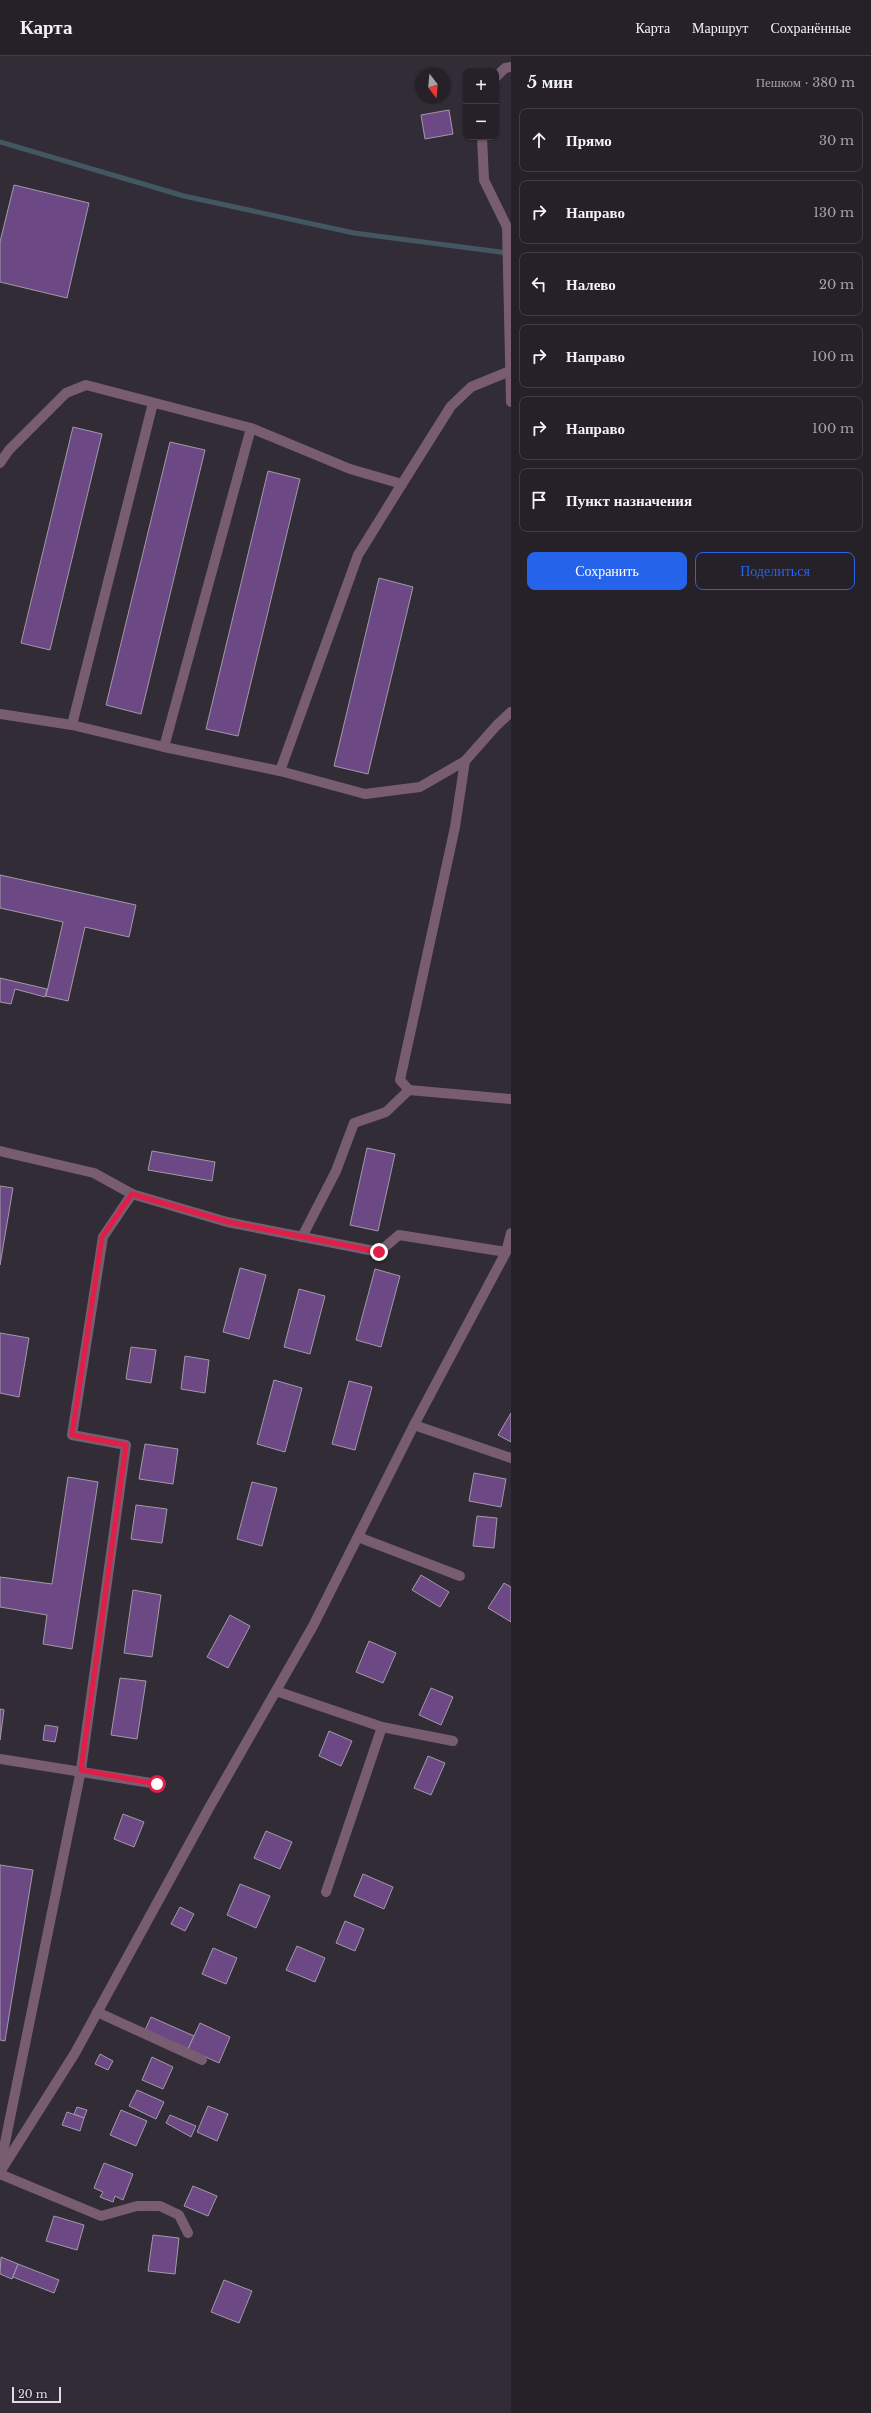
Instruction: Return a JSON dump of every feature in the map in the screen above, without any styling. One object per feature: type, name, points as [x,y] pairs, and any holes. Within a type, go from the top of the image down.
[{"type":"street","points":[[499,74],[505,68],[511,67]]},
{"type":"street","points":[[482,140],[484,180],[507,227],[511,402]]},
{"type":"street","points":[[280,771],[358,554],[451,406],[471,386],[510,371]]},
{"type":"street","points":[[0,463],[9,450],[66,393],[86,385],[251,428],[350,469],[402,484]]},
{"type":"street","points":[[72,725],[153,403]]},
{"type":"street","points":[[164,747],[251,428]]},
{"type":"street","points":[[0,714],[72,725],[164,747],[280,771],[365,794],[420,787],[465,761],[497,725],[511,712]]},
{"type":"street","points":[[465,761],[455,827],[400,1080],[410,1090],[511,1099]]},
{"type":"street","points":[[302,1237],[336,1171],[354,1123],[386,1112],[410,1090]]},
{"type":"street","points":[[0,1151],[94,1173],[132,1194],[228,1222],[302,1237],[379,1252],[399,1235],[506,1252]]},
{"type":"street","points":[[0,2172],[81,1770],[126,1445],[72,1435],[102,1237],[132,1194]]},
{"type":"street","points":[[0,2172],[75,2053],[313,1626],[414,1425],[506,1252],[511,1233]]},
{"type":"street","points":[[414,1425],[511,1458]]},
{"type":"street","points":[[358,1537],[460,1576]]},
{"type":"street","points":[[276,1691],[382,1727],[453,1741]]},
{"type":"street","points":[[326,1892],[382,1727]]},
{"type":"street","points":[[0,1759],[50,1768],[81,1770],[157,1784]]},
{"type":"street","points":[[97,2012],[202,2060]]},
{"type":"street","points":[[0,2172],[101,2216],[137,2206],[160,2206],[179,2214],[188,2233]]},
{"type":"building","points":[[449,110],[453,134],[425,139],[421,115]]},
{"type":"building","points":[[14,185],[89,203],[67,298],[0,282],[0,242]]},
{"type":"building","points":[[73,427],[102,434],[50,650],[21,643]]},
{"type":"building","points":[[170,442],[205,450],[141,714],[106,705]]},
{"type":"building","points":[[268,471],[300,479],[238,736],[206,729]]},
{"type":"building","points":[[379,578],[413,587],[368,774],[334,766]]},
{"type":"building","points":[[0,875],[136,905],[129,937],[85,927],[68,1001],[46,996],[63,922],[0,908]]},
{"type":"building","points":[[0,978],[47,989],[45,997],[15,989],[11,1004],[0,1002]]},
{"type":"building","points":[[367,1148],[395,1154],[378,1231],[350,1225]]},
{"type":"building","points":[[152,1151],[215,1162],[212,1181],[148,1170]]},
{"type":"building","points":[[0,1186],[13,1188],[0,1265]]},
{"type":"building","points":[[240,1268],[266,1275],[249,1339],[223,1332]]},
{"type":"building","points":[[375,1269],[400,1276],[381,1347],[356,1340]]},
{"type":"building","points":[[299,1289],[325,1296],[310,1354],[284,1347]]},
{"type":"building","points":[[0,1333],[29,1338],[19,1397],[0,1393]]},
{"type":"building","points":[[131,1347],[156,1350],[151,1383],[126,1379]]},
{"type":"building","points":[[185,1356],[209,1360],[205,1393],[181,1389]]},
{"type":"building","points":[[274,1380],[302,1388],[285,1452],[257,1444]]},
{"type":"building","points":[[349,1381],[372,1387],[355,1450],[332,1444]]},
{"type":"building","points":[[511,1413],[511,1442],[498,1435]]},
{"type":"building","points":[[145,1444],[178,1449],[173,1484],[139,1479]]},
{"type":"building","points":[[474,1473],[506,1479],[501,1507],[469,1501]]},
{"type":"building","points":[[68,1477],[98,1482],[72,1649],[43,1644],[47,1615],[0,1607],[0,1577],[52,1584]]},
{"type":"building","points":[[252,1482],[277,1488],[262,1546],[237,1539]]},
{"type":"building","points":[[136,1505],[167,1509],[162,1543],[131,1539]]},
{"type":"building","points":[[477,1516],[497,1518],[494,1548],[473,1546]]},
{"type":"building","points":[[421,1575],[449,1592],[440,1607],[412,1590]]},
{"type":"building","points":[[504,1583],[511,1587],[511,1622],[488,1608]]},
{"type":"building","points":[[133,1590],[161,1595],[152,1657],[124,1653]]},
{"type":"building","points":[[230,1615],[250,1626],[228,1668],[207,1657]]},
{"type":"building","points":[[369,1641],[396,1653],[383,1683],[356,1672]]},
{"type":"building","points":[[120,1678],[146,1681],[137,1739],[111,1735]]},
{"type":"building","points":[[431,1688],[453,1697],[441,1725],[419,1715]]},
{"type":"building","points":[[0,1709],[4,1710],[0,1740]]},
{"type":"building","points":[[45,1725],[58,1727],[55,1742],[43,1740]]},
{"type":"building","points":[[329,1731],[352,1741],[341,1766],[319,1756]]},
{"type":"building","points":[[428,1756],[445,1763],[431,1795],[414,1788]]},
{"type":"building","points":[[123,1814],[144,1822],[134,1847],[114,1839]]},
{"type":"building","points":[[266,1831],[292,1842],[280,1869],[254,1858]]},
{"type":"building","points":[[0,1865],[33,1870],[5,2041],[0,2040]]},
{"type":"building","points":[[363,1874],[393,1887],[384,1909],[354,1896]]},
{"type":"building","points":[[240,1884],[270,1896],[256,1928],[227,1915]]},
{"type":"building","points":[[180,1907],[194,1914],[185,1931],[171,1924]]},
{"type":"building","points":[[345,1921],[364,1929],[355,1951],[336,1943]]},
{"type":"building","points":[[297,1946],[325,1958],[315,1982],[286,1970]]},
{"type":"building","points":[[213,1948],[237,1958],[226,1984],[202,1974]]},
{"type":"building","points":[[151,2017],[194,2036],[188,2049],[145,2030]]},
{"type":"building","points":[[200,2023],[230,2037],[219,2063],[188,2049]]},
{"type":"building","points":[[100,2054],[113,2061],[108,2070],[95,2064]]},
{"type":"building","points":[[152,2057],[173,2067],[163,2089],[142,2080]]},
{"type":"building","points":[[137,2090],[164,2102],[156,2119],[129,2106]]},
{"type":"building","points":[[208,2106],[228,2114],[217,2141],[197,2132]]},
{"type":"building","points":[[77,2107],[87,2110],[84,2118],[74,2114]]},
{"type":"building","points":[[121,2110],[147,2121],[136,2146],[110,2135]]},
{"type":"building","points":[[67,2112],[84,2118],[80,2131],[62,2125]]},
{"type":"building","points":[[170,2115],[196,2126],[191,2137],[166,2123]]},
{"type":"building","points":[[104,2163],[133,2174],[123,2200],[115,2196],[113,2202],[100,2197],[103,2192],[94,2188]]},
{"type":"building","points":[[193,2186],[217,2196],[208,2216],[184,2206]]},
{"type":"building","points":[[54,2216],[84,2225],[77,2250],[46,2241]]},
{"type":"building","points":[[153,2235],[179,2238],[175,2274],[148,2271]]},
{"type":"building","points":[[1,2257],[18,2264],[12,2279],[0,2274]]},
{"type":"building","points":[[18,2264],[59,2280],[54,2293],[13,2277]]},
{"type":"building","points":[[224,2280],[252,2291],[239,2323],[211,2312]]},
{"type":"waterway","points":[[0,142],[184,196],[354,233],[508,253]]},
{"type":"route","points":[[157,1784],[81,1770],[126,1445],[72,1435],[102,1237],[132,1194],[228,1222],[379,1252]]}]
